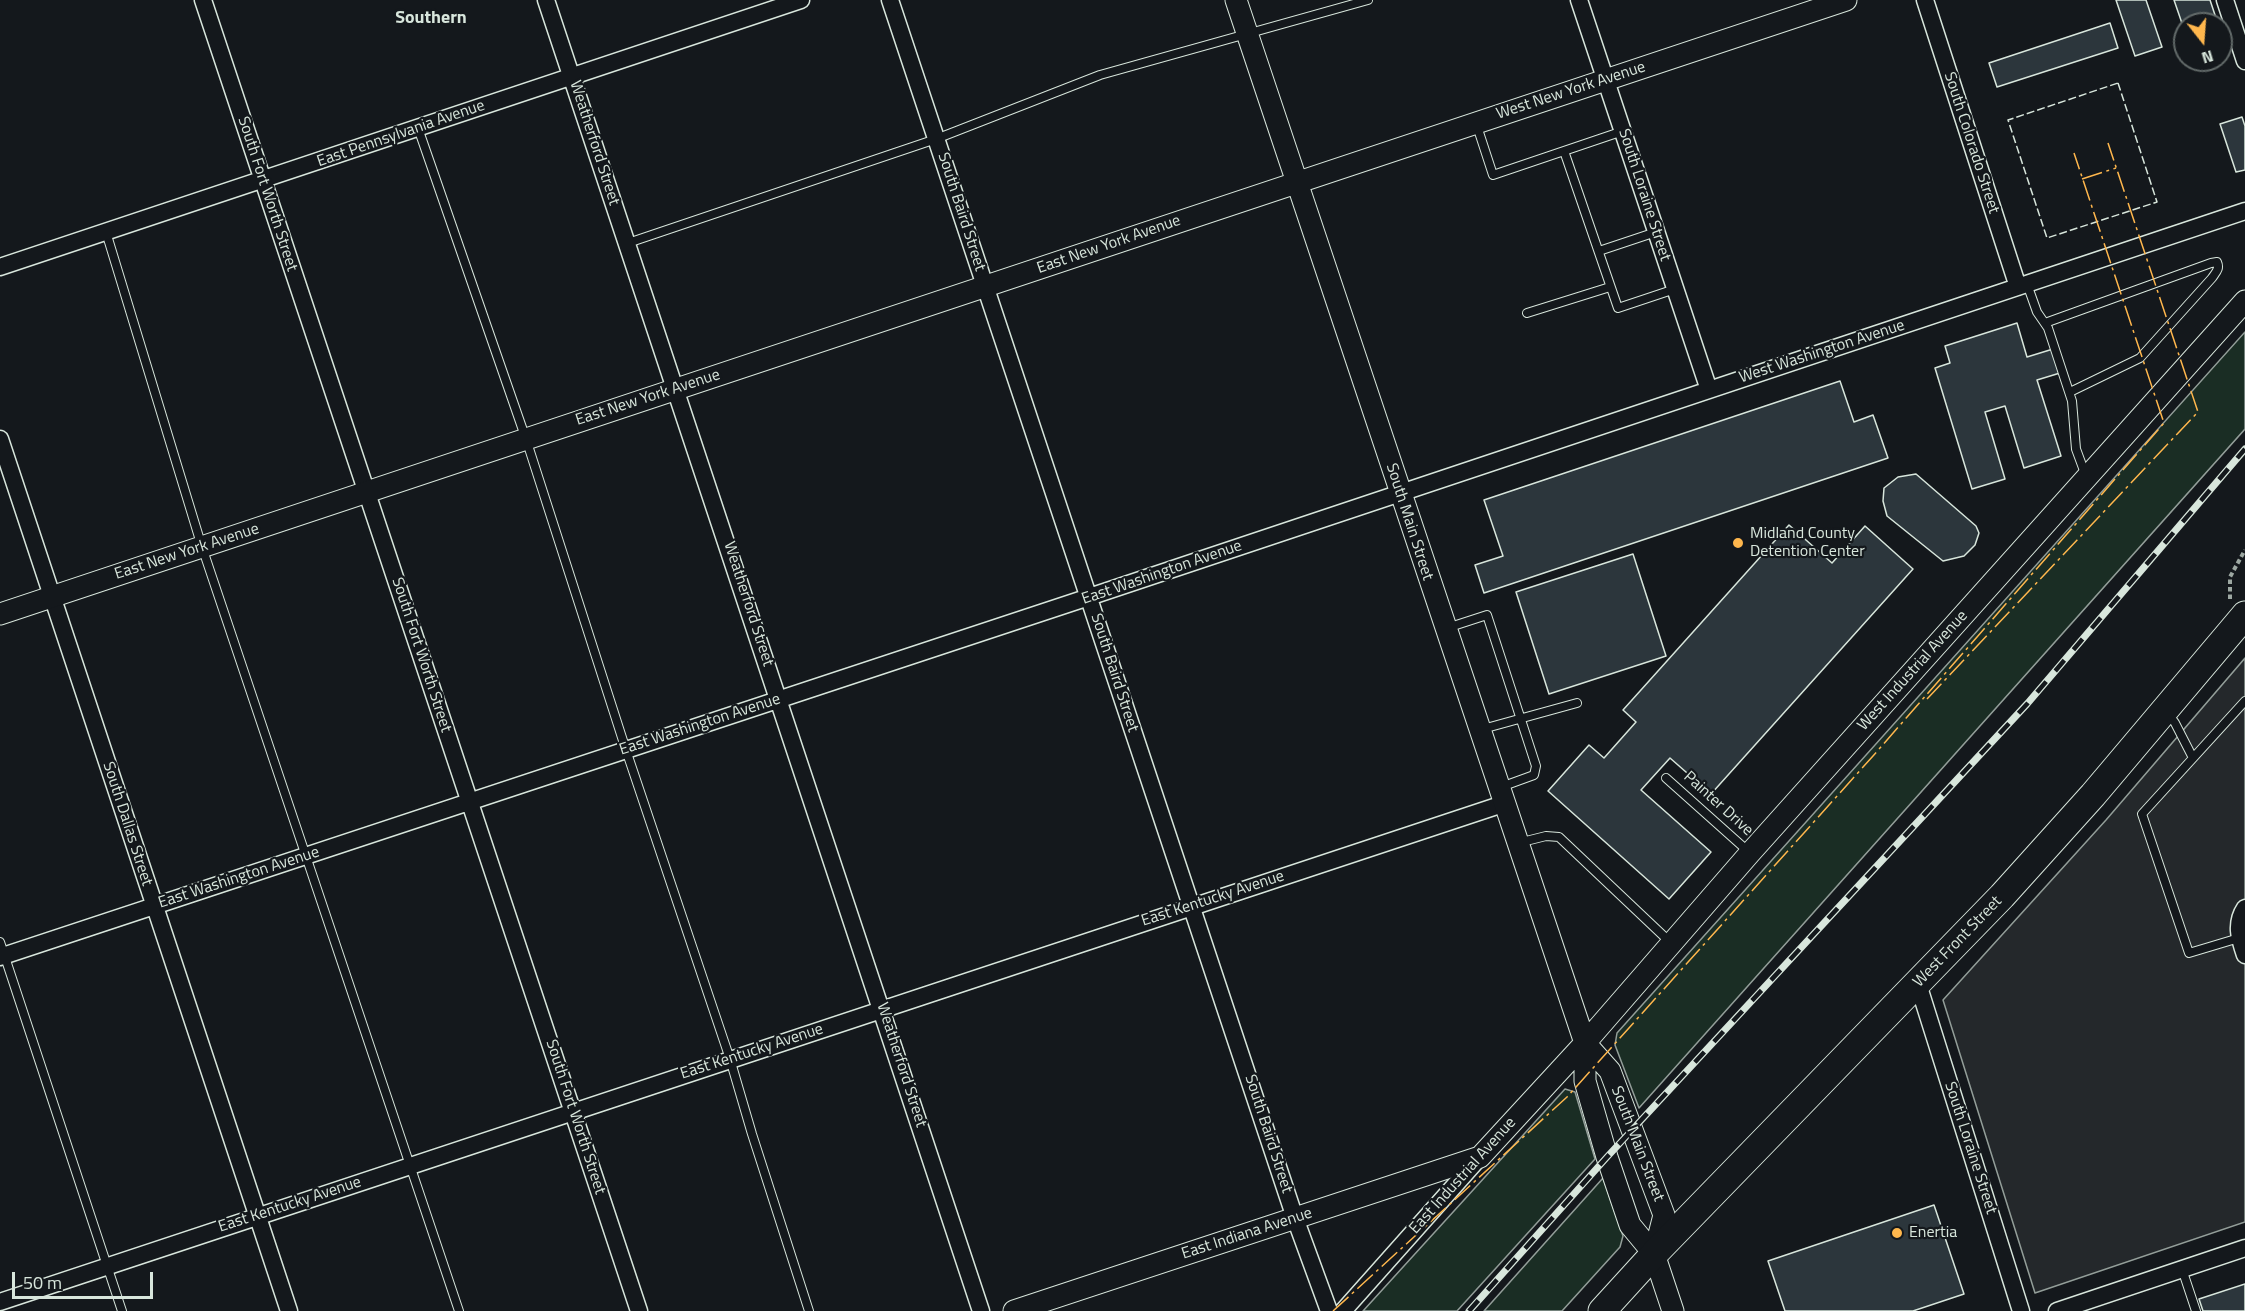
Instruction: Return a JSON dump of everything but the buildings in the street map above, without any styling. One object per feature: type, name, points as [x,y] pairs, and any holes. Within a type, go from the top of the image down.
[{"type":"main road","name":"West Front Street","points":[[1602,1311],[1654,1254],[2025,871],[2166,711],[2238,624]]},
{"type":"street","name":"South Fort Worth Street","points":[[203,0],[639,1311]]},
{"type":"street","name":"Weatherford Street","points":[[546,0],[981,1311]]},
{"type":"street","name":"East Pennsylvania Avenue","points":[[0,267],[801,0]]},
{"type":"street","name":"South Baird Street","points":[[890,0],[1295,1218],[1329,1311]]},
{"type":"street","name":"South Main Street","points":[[1236,0],[1585,1043],[1585,1081],[1607,1157],[1630,1224],[1654,1254],[1673,1311]]},
{"type":"street","name":"South Loraine Street","points":[[1579,0],[1709,390]]},
{"type":"street","name":"West New York Avenue","points":[[1296,182],[1846,0]]},
{"type":"street","name":"South Colorado Street","points":[[1925,0],[2022,285]]},
{"type":"street","points":[[2225,0],[2245,61]]},
{"type":"street","name":"East New York Avenue","points":[[0,614],[1296,182]]},
{"type":"street","name":"West Washington Avenue","points":[[1400,493],[2245,211]]},
{"type":"street","name":"West Industrial Avenue","points":[[1585,1043],[1750,853],[2245,302]]},
{"type":"street","name":"South Dallas Street","points":[[0,439],[289,1311]]},
{"type":"street","name":"East Washington Avenue","points":[[1,951],[154,906],[1400,493]]},
{"type":"street","name":"East Kentucky Avenue","points":[[0,1302],[1192,906],[1501,796]]},
{"type":"street","points":[[2245,908],[2239,918],[2239,938],[2245,955]]},
{"type":"street","name":"South Loraine Street","points":[[1918,984],[2021,1311]]},
{"type":"street","name":"South Main Street","points":[[1585,1043],[1610,1071],[1664,1215],[1654,1254]]},
{"type":"street","name":"East Industrial Avenue","points":[[1343,1311],[1585,1043]]},
{"type":"street","name":"East Indiana Avenue","points":[[1014,1311],[1480,1157]]},
{"type":"street","points":[[2057,1311],[2245,1248]]},
{"type":"lane","points":[[628,243],[936,139],[1100,75],[1368,0]]},
{"type":"lane","points":[[1476,123],[1493,175],[1623,131]]},
{"type":"lane","points":[[418,128],[526,439],[626,750],[730,1059],[809,1311]]},
{"type":"lane","points":[[1564,151],[1617,308],[1675,290]]},
{"type":"lane","points":[[106,232],[202,547],[459,1311]]},
{"type":"lane","points":[[1599,251],[1656,232]]},
{"type":"lane","points":[[2044,324],[2217,262],[2218,270],[2212,278],[2140,358],[2070,393]]},
{"type":"lane","points":[[2022,285],[2044,324],[2070,393],[2075,419],[2076,448],[2086,478]]},
{"type":"lane","points":[[1527,313],[1610,287]]},
{"type":"lane","points":[[1445,628],[1487,615],[1536,766],[1534,775],[1501,796]]},
{"type":"lane","points":[[2239,938],[2189,953],[2142,814],[2245,701]]},
{"type":"lane","points":[[1479,730],[1577,703]]},
{"type":"lane","points":[[2166,711],[2175,723],[2193,758]]},
{"type":"lane","name":"Painter Drive","points":[[1666,778],[1750,853]]},
{"type":"lane","points":[[1518,844],[1546,836],[1560,837],[1671,943]]},
{"type":"lane","points":[[1,951],[122,1311]]},
{"type":"lane","points":[[2182,1269],[2196,1311]]},
{"type":"path","points":[[2238,624],[2230,577],[2245,550]]},
{"type":"green space","points":[[2245,332],[2245,429],[1639,1108],[1615,1045],[1617,1033]]},
{"type":"green space","points":[[1565,1089],[1575,1092],[1595,1159],[1457,1311],[1363,1311]]},
{"type":"green space","points":[[1603,1178],[1623,1236],[1620,1247],[1562,1311],[1484,1311]]},
{"type":"shaded area","points":[[2245,658],[2245,1222],[2035,1293],[1943,1000],[2106,820]]},
{"type":"railway","points":[[1469,1311],[1607,1157],[2027,704],[2245,449]]},
{"type":"fence","points":[[2118,83],[2157,202],[2047,238],[2008,120],[2118,83]]},
{"type":"power","points":[[1927,699],[2198,412],[2108,143]]},
{"type":"power","points":[[1333,1311],[1567,1097],[1873,756],[2164,423],[2074,153]]},
{"type":"power","points":[[2082,179],[2116,168]]},
{"type":"place","name":"Midland County Detention Center","points":[[1738,543]]},
{"type":"place","name":"Enertia","points":[[1897,1233]]},
{"type":"district","name":"Southern","points":[[431,19]]}]
